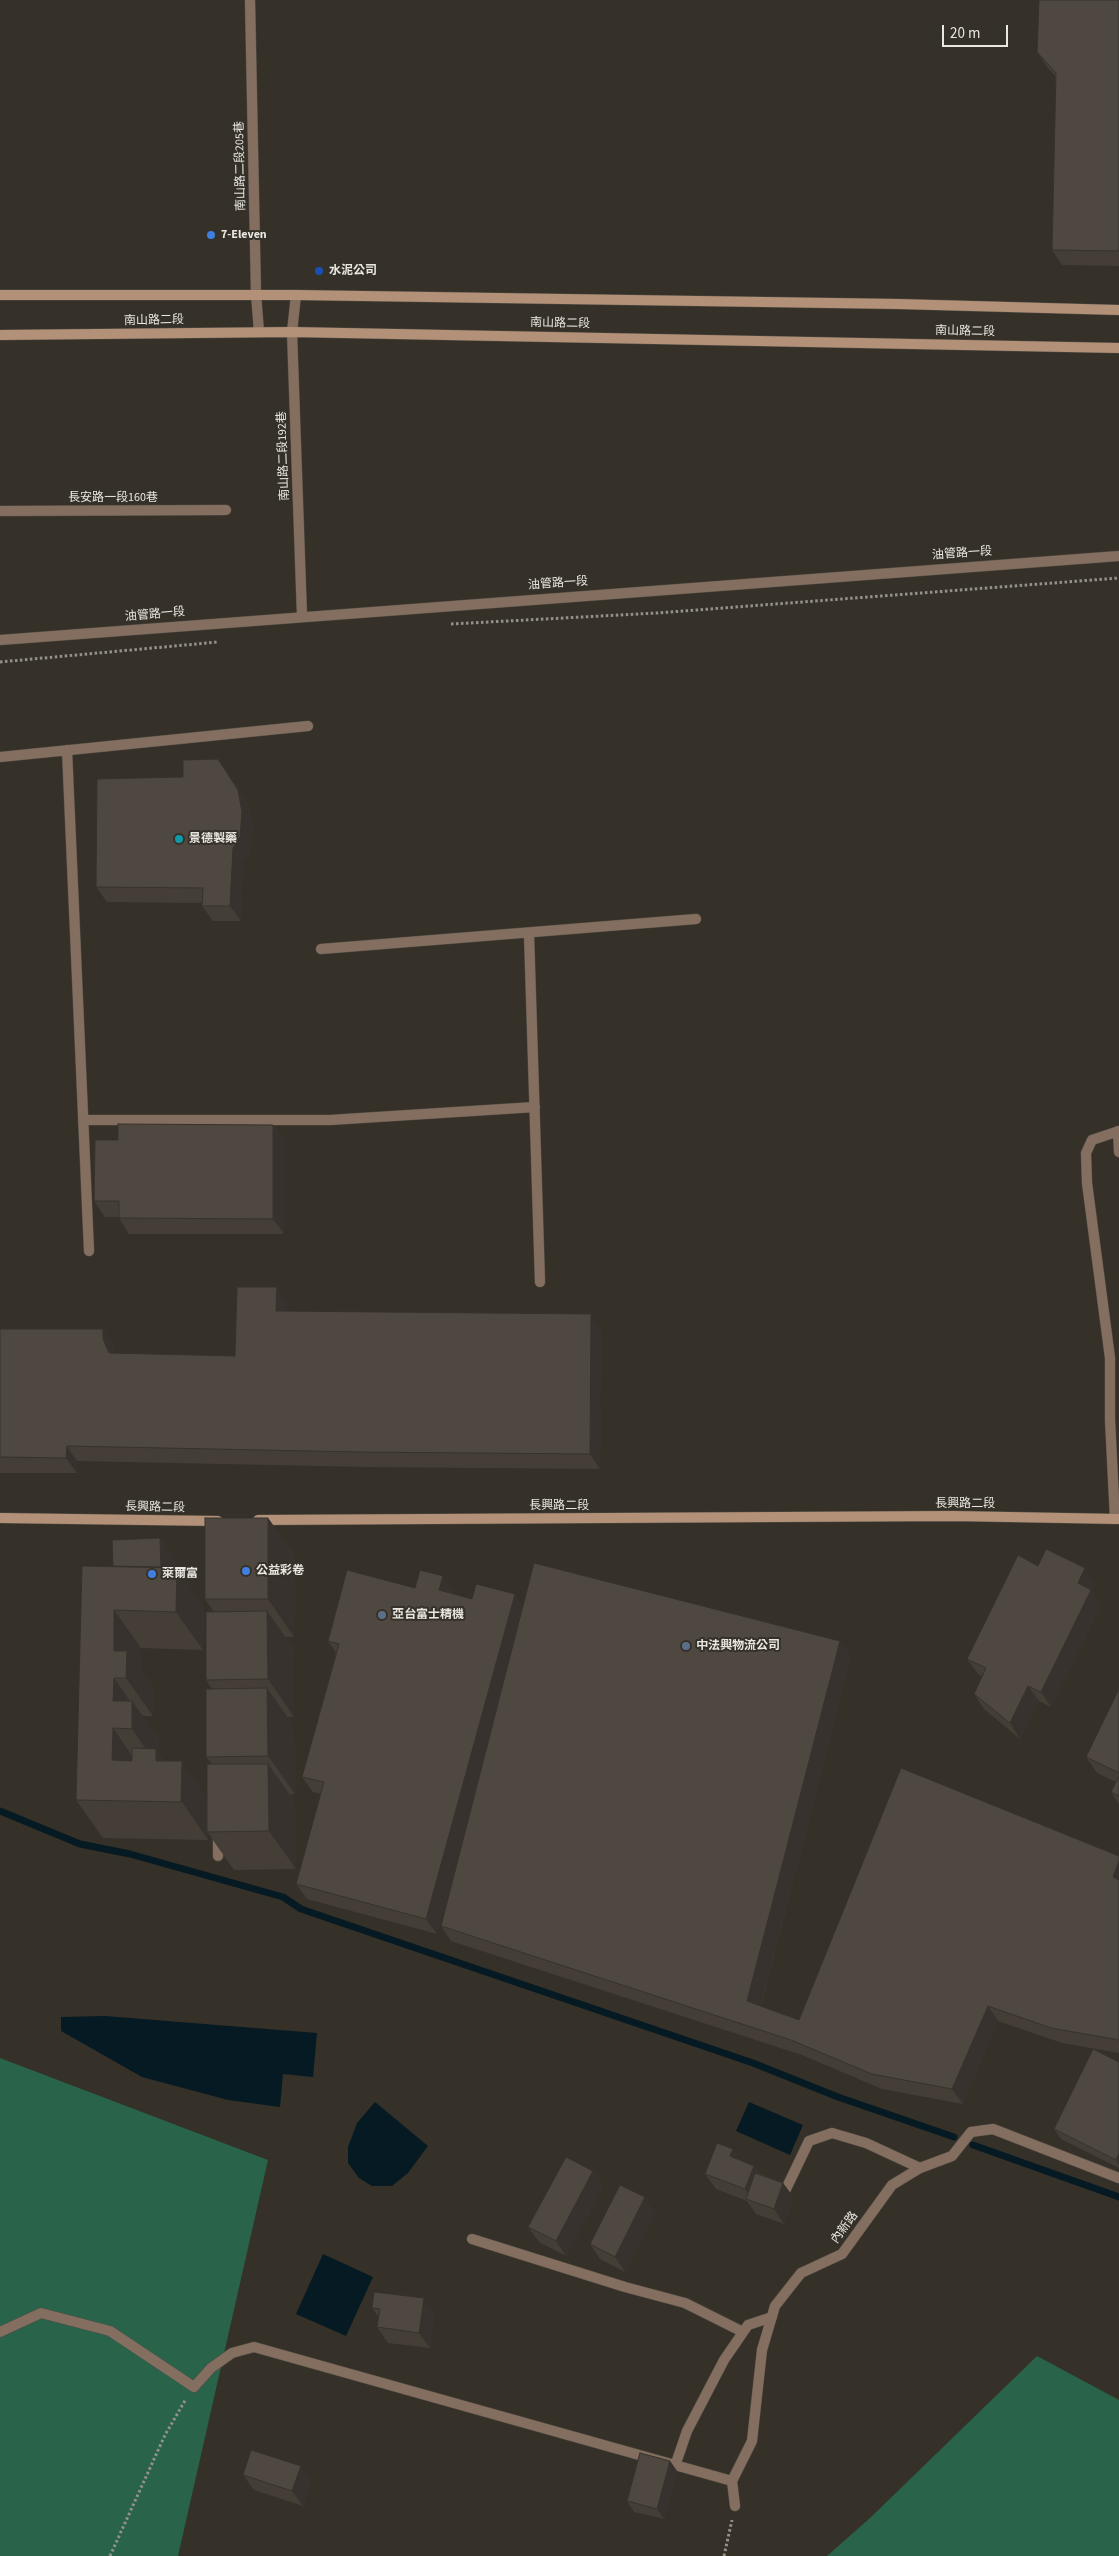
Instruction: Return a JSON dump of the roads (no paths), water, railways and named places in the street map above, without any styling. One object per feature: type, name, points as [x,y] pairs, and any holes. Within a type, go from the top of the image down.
[{"type":"street","name":"南山路二段205巷","points":[[250,0],[256,294],[259,332]]},
{"type":"street","name":"南山路二段","points":[[0,295],[256,294],[898,304],[1119,310]]},
{"type":"street","name":"南山路二段192巷","points":[[296,295],[292,332],[302,616]]},
{"type":"street","name":"南山路二段","points":[[0,335],[292,332],[1119,348]]},
{"type":"street","name":"長安路一段160巷","points":[[0,511],[226,510]]},
{"type":"street","name":"油管路一段","points":[[0,640],[1119,556]]},
{"type":"street","points":[[0,757],[308,726]]},
{"type":"street","points":[[67,750],[89,1251]]},
{"type":"street","points":[[321,949],[529,934],[696,919]]},
{"type":"street","points":[[529,934],[540,1282]]},
{"type":"street","points":[[83,1120],[330,1120],[535,1107]]},
{"type":"street","points":[[1117,1519],[1110,1420],[1110,1358],[1087,1183],[1086,1153],[1092,1140],[1118,1131],[1119,1152]]},
{"type":"street","name":"長興路二段","points":[[249,1521],[952,1516],[1117,1519]]},
{"type":"street","name":"長興路二段","points":[[0,1518],[222,1525]]},
{"type":"street","points":[[218,1826],[218,1856]]},
{"type":"street","name":"內新路","points":[[732,2481],[752,2441],[762,2350],[775,2306],[800,2273],[842,2254],[892,2185],[920,2168],[952,2156],[971,2132],[993,2129],[1119,2178]]},
{"type":"street","points":[[786,2189],[809,2142],[832,2133],[866,2143],[920,2168]]},
{"type":"street","points":[[472,2239],[625,2287],[685,2303],[743,2332]]},
{"type":"street","points":[[0,2332],[41,2313],[110,2331],[194,2386],[211,2368],[232,2353],[254,2347],[732,2481],[736,2506]]},
{"type":"street","points":[[675,2466],[687,2431],[724,2360],[748,2325],[772,2317]]},
{"type":"water","points":[[105,2016],[317,2033],[313,2077],[283,2074],[280,2107],[228,2100],[142,2077],[61,2031],[61,2017]]},
{"type":"water","points":[[375,2102],[428,2146],[408,2173],[392,2186],[372,2186],[359,2178],[348,2163],[348,2147],[357,2123]]},
{"type":"water","points":[[749,2102],[803,2125],[790,2155],[736,2131]]},
{"type":"water","points":[[323,2254],[373,2277],[346,2336],[296,2314]]},
{"type":"waterway","points":[[0,1811],[80,1844],[130,1854],[283,1897],[301,1909],[753,2063],[838,2097],[954,2137]]},
{"type":"waterway","points":[[973,2145],[1119,2197]]},
{"type":"place","name":"7-Eleven","points":[[211,235]]},
{"type":"place","name":"水泥公司","points":[[319,271]]},
{"type":"place","name":"景德製藥","points":[[179,839]]},
{"type":"place","name":"公益彩卷","points":[[246,1571]]},
{"type":"place","name":"萊爾富","points":[[152,1574]]},
{"type":"place","name":"亞台富士精機","points":[[382,1615]]},
{"type":"place","name":"中法興物流公司","points":[[686,1646]]}]
